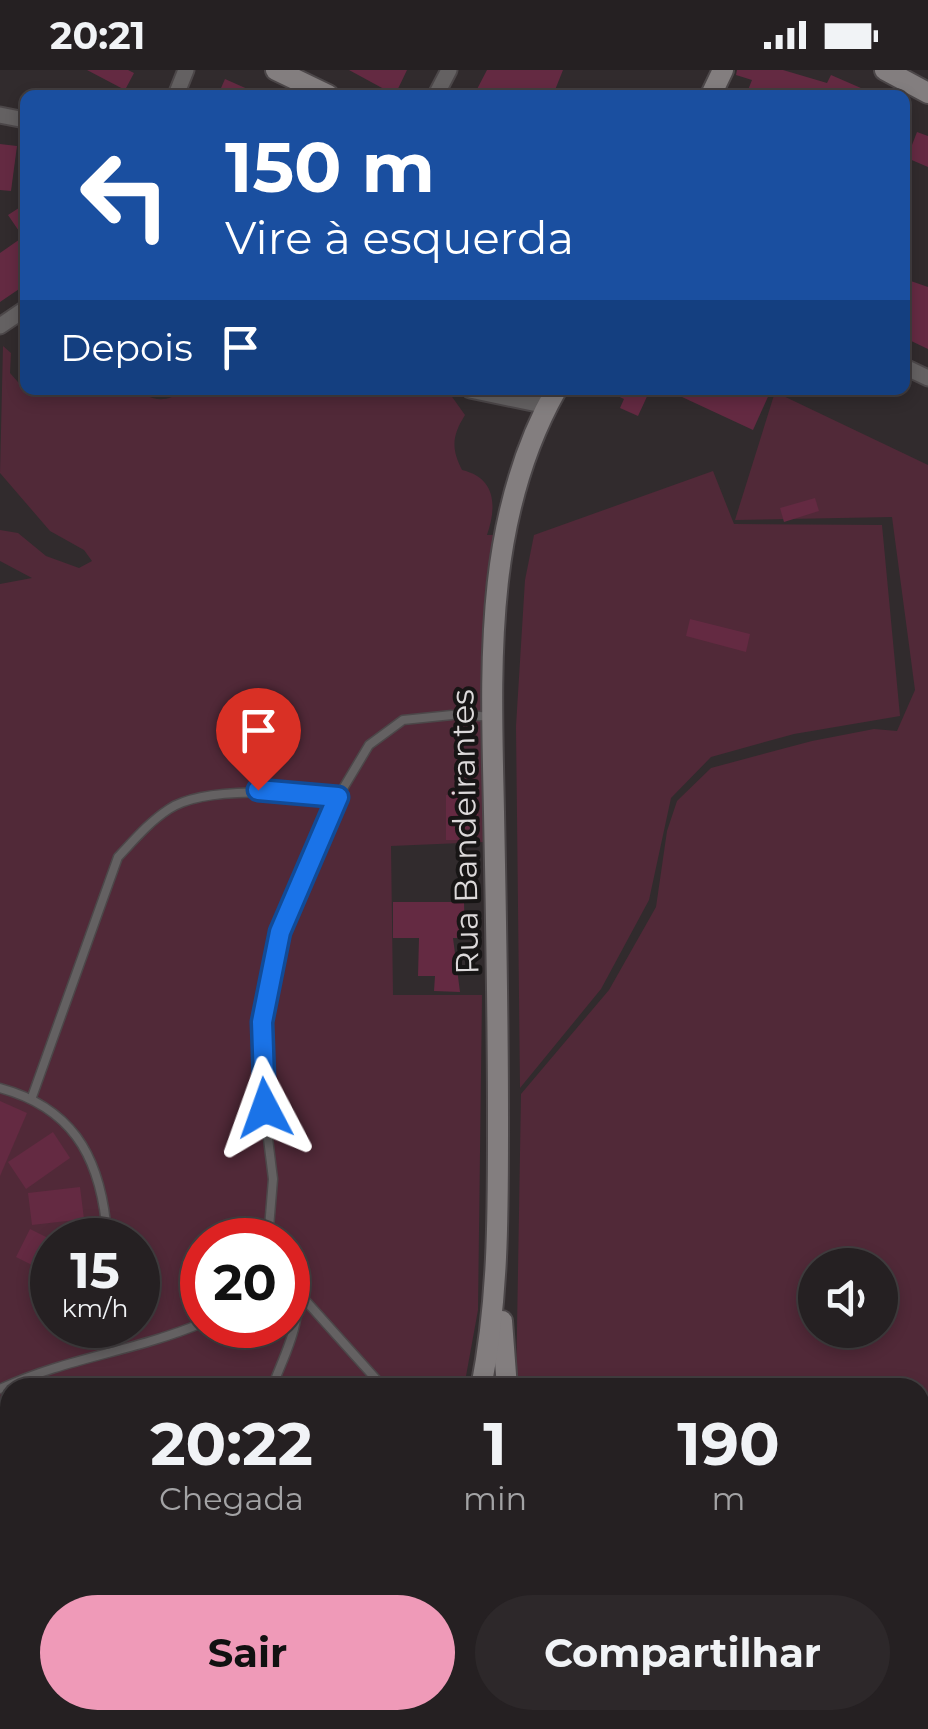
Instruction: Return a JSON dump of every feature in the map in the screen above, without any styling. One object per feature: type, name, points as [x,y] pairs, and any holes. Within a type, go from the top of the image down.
[{"type":"street","points":[[276,70],[318,90]]},
{"type":"street","points":[[885,70],[928,94]]},
{"type":"street","points":[[521,395],[551,398]]},
{"type":"street","name":"Rua Bandeirantes","points":[[506,1378],[497,1284],[492,717],[496,567],[511,497],[551,398]]},
{"type":"street","name":"Rua Bandeirantes","points":[[483,1378],[497,1284]]},
{"type":"lane","points":[[270,1218],[273,1178],[261,1082],[262,1022],[280,932],[338,797],[369,745],[403,720],[452,715]]},
{"type":"lane","points":[[467,715],[492,717]]},
{"type":"lane","points":[[32,1097],[118,857],[143,829],[173,806],[258,790],[338,797]]},
{"type":"lane","points":[[0,1088],[32,1097],[55,1112],[85,1147],[105,1218]]},
{"type":"lane","points":[[310,1305],[376,1378]]},
{"type":"lane","points":[[22,1378],[42,1368],[180,1332]]},
{"type":"lane","points":[[276,1378],[288,1348]]},
{"type":"shaded area","points":[[3,346],[11,353],[10,373],[20,384],[20,395],[142,395],[161,399],[172,395],[451,395],[465,415],[455,436],[456,455],[462,470],[482,479],[487,486],[492,514],[487,535],[496,535],[485,842],[391,846],[393,995],[482,995],[478,1310],[466,1378],[0,1378],[0,584],[32,578],[0,561],[0,530],[18,533],[46,556],[79,568],[92,561],[84,550],[50,531],[0,473]]},
{"type":"shaded area","points":[[774,395],[928,465],[928,1378],[516,1378],[521,1094],[609,990],[656,907],[667,831],[677,801],[711,768],[812,741],[874,729],[897,731],[915,690],[892,517],[735,520]]},
{"type":"shaded area","points":[[713,471],[734,524],[882,525],[900,716],[794,734],[711,757],[671,798],[649,900],[601,989],[520,1088],[516,726],[525,580],[534,535]]},
{"type":"building","points":[[87,70],[128,70],[134,73],[125,90]]},
{"type":"building","points":[[349,70],[407,70],[397,90],[386,90]]},
{"type":"building","points":[[487,70],[563,70],[555,90],[477,90]]},
{"type":"building","points":[[737,70],[783,70],[827,83],[831,75],[866,90],[748,90],[752,80],[736,75]]},
{"type":"building","points":[[225,79],[250,90],[220,90]]},
{"type":"building","points":[[917,132],[928,136],[928,167],[910,159]]},
{"type":"building","points":[[0,144],[17,146],[11,191],[0,190]]},
{"type":"building","points":[[20,207],[20,233],[8,215]]},
{"type":"building","points":[[20,239],[20,288],[0,302],[0,253]]},
{"type":"building","points":[[910,281],[928,287],[928,349],[910,340]]},
{"type":"building","points":[[616,395],[648,395],[638,416],[620,408],[624,399]]},
{"type":"building","points":[[678,395],[769,395],[753,430]]},
{"type":"building","points":[[815,498],[819,511],[784,522],[780,508]]},
{"type":"building","points":[[690,619],[750,634],[746,652],[686,636]]},
{"type":"building","points":[[464,787],[478,787],[478,829],[459,829],[459,840],[446,840],[446,795],[463,795]]},
{"type":"building","points":[[393,902],[464,902],[465,938],[453,938],[460,992],[434,991],[435,976],[418,976],[419,938],[393,938]]},
{"type":"building","points":[[0,1101],[27,1113],[0,1176]]},
{"type":"building","points":[[53,1132],[70,1158],[26,1189],[8,1162]]},
{"type":"building","points":[[80,1187],[84,1218],[31,1218],[28,1193]]},
{"type":"building","points":[[30,1229],[30,1264],[16,1257]]},
{"type":"route","points":[[258,790],[338,797],[280,932],[269,977],[262,1022],[261,1082],[265,1108]]}]
